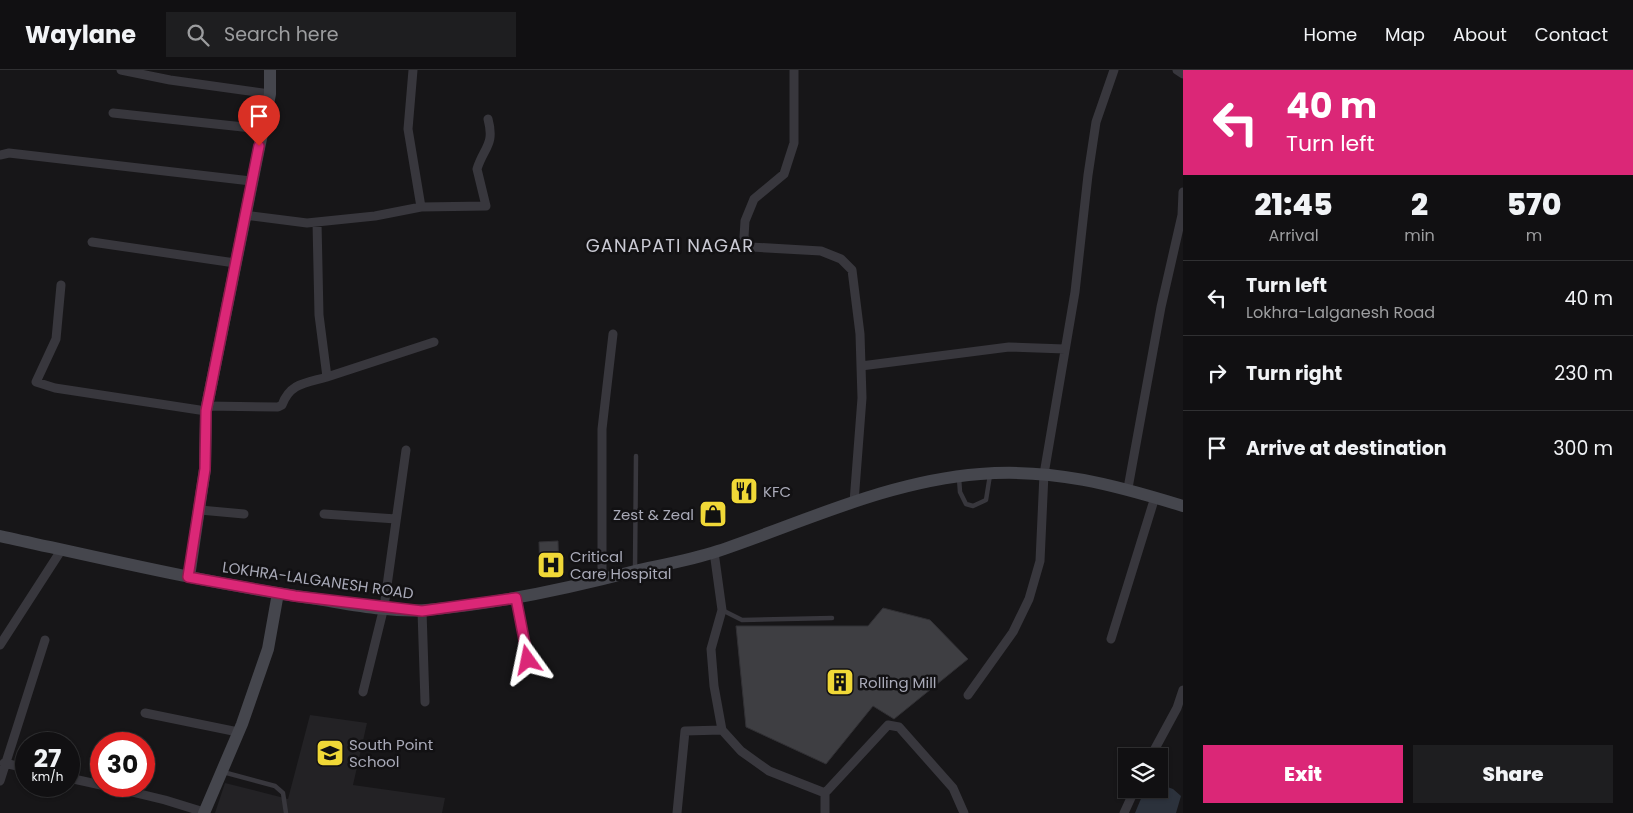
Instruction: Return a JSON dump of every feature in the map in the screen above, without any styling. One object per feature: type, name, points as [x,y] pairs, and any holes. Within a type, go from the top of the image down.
[{"type":"main road","points":[[188,577],[205,469],[206,409],[270,94],[270,70]]},
{"type":"main road","name":"LOKHRA-LALGANESH ROAD","points":[[0,536],[188,577],[278,593],[422,611],[538,596],[635,572],[714,552],[854,502],[916,483],[959,477],[990,474],[1058,474],[1128,488],[1183,506]]},
{"type":"main road","points":[[204,813],[238,732],[268,649],[278,593]]},
{"type":"street","points":[[121,70],[170,80],[270,94]]},
{"type":"street","points":[[413,70],[408,129],[421,207]]},
{"type":"street","points":[[794,70],[794,143],[784,174],[754,199],[745,221],[744,238],[751,247],[821,251],[842,259],[852,270],[857,293],[862,398],[854,502]]},
{"type":"street","points":[[968,695],[1013,632],[1030,599],[1040,561],[1044,474],[1075,292],[1096,122],[1114,70]]},
{"type":"street","points":[[1177,70],[1183,74]]},
{"type":"street","points":[[113,113],[262,129]]},
{"type":"street","points":[[244,215],[307,223],[375,216],[421,207],[486,206],[477,169],[491,141],[492,133],[488,119]]},
{"type":"street","points":[[0,155],[8,153],[251,181]]},
{"type":"street","points":[[1128,488],[1161,307],[1182,215],[1183,192]]},
{"type":"street","points":[[317,222],[319,315],[327,377]]},
{"type":"street","points":[[92,242],[235,263]]},
{"type":"street","points":[[61,286],[56,338],[36,382],[55,388],[206,409],[278,408],[282,405],[288,392],[293,388],[434,342]]},
{"type":"street","points":[[602,580],[602,429],[613,334]]},
{"type":"street","points":[[861,366],[1008,347],[1065,349]]},
{"type":"street","points":[[363,692],[384,607],[396,519],[402,490],[406,450]]},
{"type":"street","points":[[1111,639],[1155,497]]},
{"type":"street","points":[[200,510],[244,514]]},
{"type":"street","points":[[324,514],[396,519]]},
{"type":"street","points":[[0,645],[62,549]]},
{"type":"street","points":[[714,552],[722,610],[711,649],[714,686],[722,730],[741,751],[769,771],[825,793]]},
{"type":"street","points":[[516,598],[528,660]]},
{"type":"street","points":[[422,611],[425,702]]},
{"type":"street","points":[[0,781],[4,763],[45,640]]},
{"type":"street","points":[[1155,748],[1177,708],[1183,690]]},
{"type":"street","points":[[145,713],[238,732]]},
{"type":"street","points":[[825,813],[825,793],[888,725],[899,727],[952,788],[964,813]]},
{"type":"street","points":[[677,813],[685,731],[722,730]]},
{"type":"street","points":[[4,763],[15,766]]},
{"type":"street","points":[[153,797],[204,813]]},
{"type":"street","points":[[1124,813],[1131,798]]},
{"type":"lane","points":[[635,572],[636,456]]},
{"type":"lane","points":[[959,477],[962,500],[966,504],[973,506],[986,500],[990,474]]},
{"type":"lane","points":[[722,610],[742,620],[832,618]]},
{"type":"lane","points":[[221,772],[275,786],[283,793],[286,813]]},
{"type":"shaded area","name":"South Point School","points":[[310,715],[367,723],[353,785],[445,798],[442,813],[215,813],[225,783],[288,799]]},
{"type":"shaded area","points":[[1168,787],[1181,796],[1176,813],[1135,813],[1141,798],[1168,798]]},
{"type":"building","points":[[558,541],[559,576],[540,577],[539,542]]},
{"type":"building","name":"Rolling Mill","points":[[883,608],[930,620],[968,659],[894,719],[873,706],[826,764],[746,727],[736,626],[868,626]]},
{"type":"place","name":"KFC","points":[[744,491]]},
{"type":"place","name":"Zest & Zeal","points":[[713,514]]},
{"type":"place","name":"Critical Care Hospital","points":[[551,565]]},
{"type":"place","name":"Rolling Mill","points":[[840,682]]},
{"type":"place","name":"South Point School","points":[[330,753]]},
{"type":"district","name":"GANAPATI NAGAR","points":[[670,245]]},
{"type":"route","points":[[259,146],[206,411],[205,469],[197,533],[188,577],[295,596],[422,611],[516,598],[528,660]]}]
